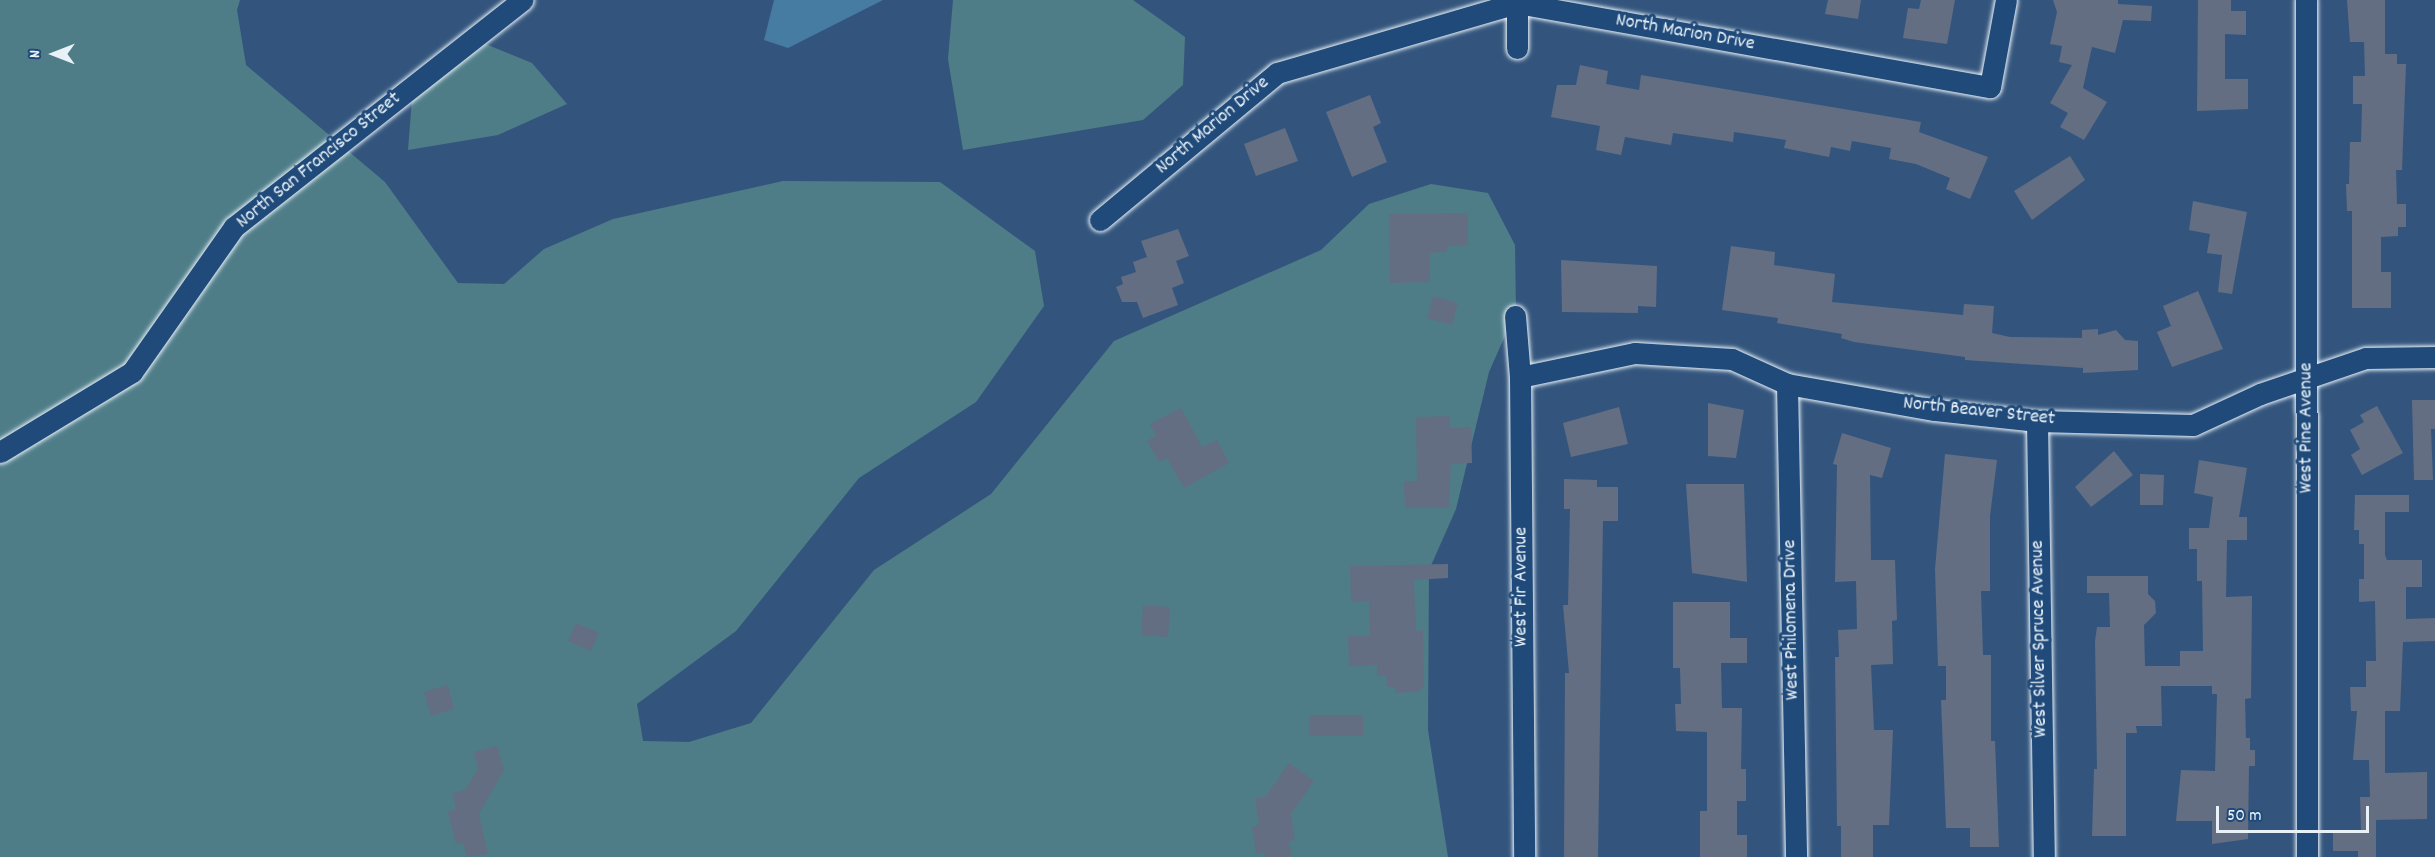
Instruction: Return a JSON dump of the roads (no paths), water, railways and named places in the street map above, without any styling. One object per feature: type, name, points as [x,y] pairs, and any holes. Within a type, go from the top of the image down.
[{"type":"street","name":"North San Francisco Street","points":[[0,452],[132,372],[234,227],[522,0]]},
{"type":"street","name":"North Marion Drive","points":[[1100,220],[1277,73],[1517,1],[1990,87],[2006,0]]},
{"type":"street","name":"West Pine Avenue","points":[[2306,0],[2307,857]]},
{"type":"street","points":[[1517,1],[1517,48]]},
{"type":"street","name":"West Fir Avenue","points":[[1515,316],[1520,377],[1524,857]]},
{"type":"street","name":"North Beaver Street","points":[[1520,377],[1635,353],[1732,359],[1787,384],[1935,410],[2037,421],[2193,424],[2307,377],[2366,358],[2435,357]]},
{"type":"street","name":"West Philomena Drive","points":[[1787,384],[1796,857]]},
{"type":"street","name":"West Silver Spruce Avenue","points":[[2037,421],[2044,857]]},
{"type":"water","points":[[774,0],[883,0],[788,48],[764,40]]}]
